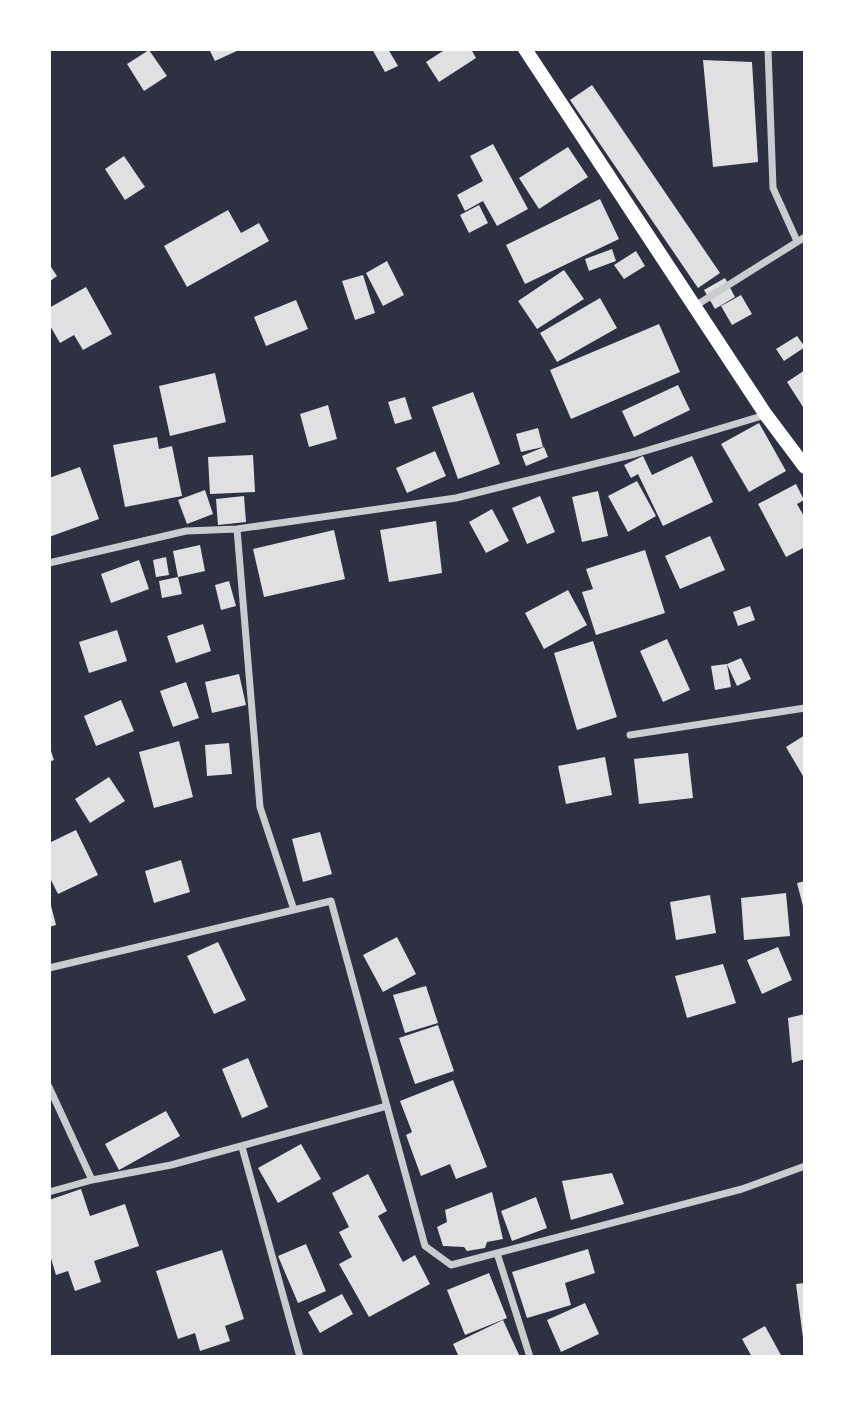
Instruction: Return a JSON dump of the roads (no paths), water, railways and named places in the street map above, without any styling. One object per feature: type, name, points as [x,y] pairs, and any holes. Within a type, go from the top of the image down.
[{"type":"main road","points":[[525,49],[766,415],[805,467]]},
{"type":"street","points":[[695,306],[801,239],[773,188],[768,49]]},
{"type":"street","points":[[49,563],[186,531],[237,530],[456,498],[635,454],[766,415]]},
{"type":"street","points":[[237,530],[261,807],[294,910]]},
{"type":"street","points":[[630,735],[805,708]]},
{"type":"street","points":[[49,968],[331,901],[425,1246],[452,1265],[742,1189],[805,1166]]},
{"type":"street","points":[[49,1087],[92,1180]]},
{"type":"street","points":[[49,1192],[242,1147],[387,1106]]},
{"type":"street","points":[[242,1147],[300,1357]]},
{"type":"street","points":[[497,1252],[530,1357]]}]
